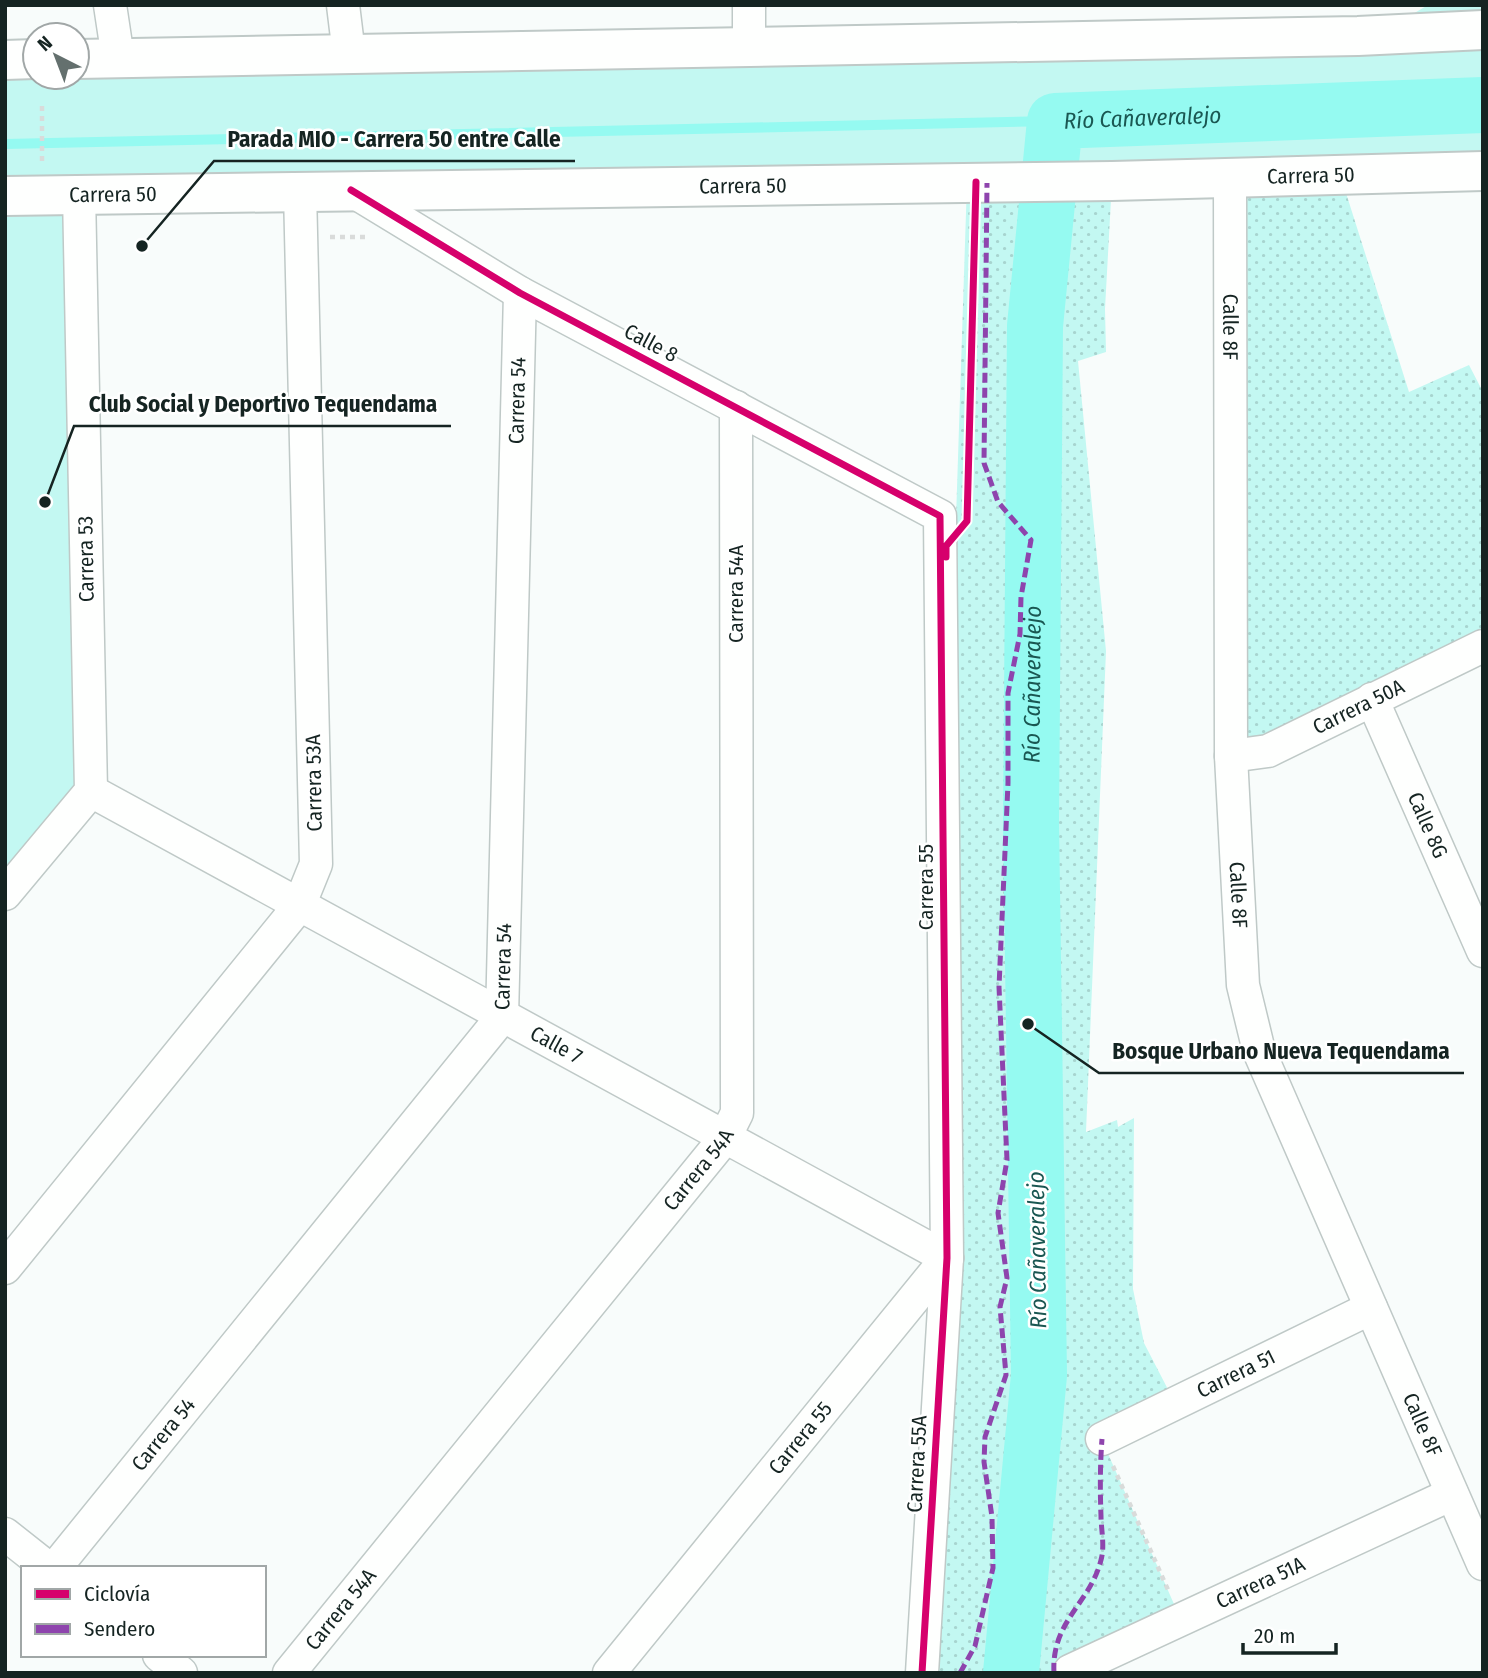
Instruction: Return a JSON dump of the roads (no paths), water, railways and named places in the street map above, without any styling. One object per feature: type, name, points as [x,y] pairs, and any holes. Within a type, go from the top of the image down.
[{"type":"main road","points":[[91,59],[1358,36],[1483,30]]},
{"type":"main road","name":"Carrera 50","points":[[5,196],[1112,181],[1483,170]]},
{"type":"street","points":[[110,5],[118,58]]},
{"type":"street","points":[[343,5],[349,54]]},
{"type":"street","points":[[749,5],[749,47]]},
{"type":"street","name":"Calle 8F","points":[[1230,177],[1231,757],[1242,985],[1259,1051],[1483,1564]]},
{"type":"street","name":"Calle 8","points":[[351,190],[520,293],[940,516]]},
{"type":"street","name":"Carrera 53A","points":[[5,1268],[299,906],[316,864],[300,191]]},
{"type":"street","name":"Carrera 53","points":[[79,193],[91,791]]},
{"type":"street","name":"Carrera 54","points":[[57,1566],[502,1017],[520,293]]},
{"type":"street","name":"Carrera 54A","points":[[289,1673],[724,1139],[737,1114],[736,407]]},
{"type":"street","name":"Carrera 55","points":[[609,1673],[947,1258],[940,516]]},
{"type":"street","name":"Carrera 50A","points":[[1231,757],[1268,751],[1483,646]]},
{"type":"street","name":"Calle 8G","points":[[1373,699],[1471,895],[1483,951]]},
{"type":"street","points":[[5,894],[91,791]]},
{"type":"street","name":"Calle 7","points":[[91,791],[724,1139],[947,1258]]},
{"type":"street","name":"Carrera 55A","points":[[922,1673],[947,1258]]},
{"type":"street","name":"Carrera 51","points":[[1102,1439],[1371,1308]]},
{"type":"street","name":"Carrera 51A","points":[[1070,1671],[1452,1494]]},
{"type":"street","points":[[5,1534],[45,1566]]},
{"type":"street","points":[[161,1657],[181,1673]]},
{"type":"waterway","name":"Río Cañaveralejo","points":[[1011,1673],[1039,1375],[1031,821],[1035,326],[1055,121],[1483,105]]},
{"type":"waterway","points":[[5,144],[1055,121]]},
{"type":"place","name":"Parada MIO - Carrera 50 entre Calle","points":[[142,246]]},
{"type":"place","name":"Club Social y Deportivo Tequendama","points":[[45,502]]},
{"type":"place","name":"Bosque Urbano Nueva Tequendama","points":[[1028,1024]]}]
